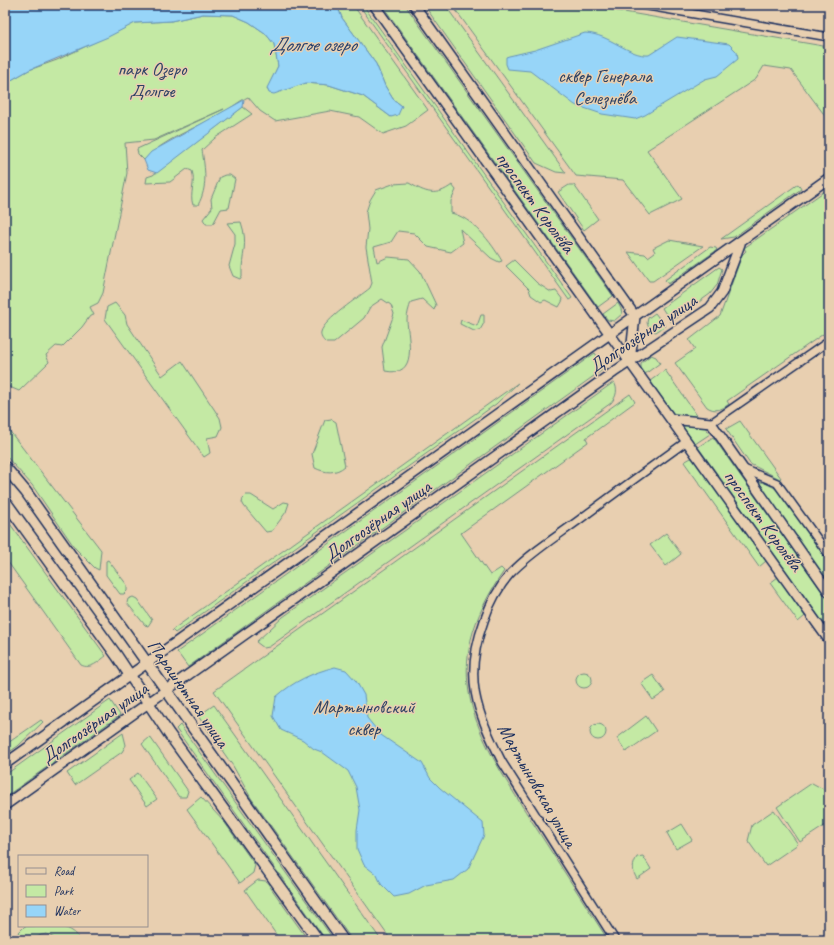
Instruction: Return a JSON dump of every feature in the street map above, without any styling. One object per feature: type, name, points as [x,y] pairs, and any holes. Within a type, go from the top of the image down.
[{"type":"main road","name":"проспект Королёва","points":[[374,5],[829,640]]},
{"type":"main road","name":"проспект Королёва","points":[[414,5],[636,316]]},
{"type":"main road","name":"Долгоозёрная улица","points":[[5,764],[829,178]]},
{"type":"main road","name":"Долгоозёрная улица","points":[[5,805],[630,362],[710,308],[722,292],[742,241]]},
{"type":"main road","points":[[630,362],[636,316]]},
{"type":"main road","points":[[671,419],[711,423]]},
{"type":"main road","name":"проспект Королёва","points":[[711,423],[829,592]]},
{"type":"main road","name":"Парашютная улица","points":[[5,467],[26,492],[343,940]]},
{"type":"main road","name":"Парашютная улица","points":[[5,501],[318,940]]},
{"type":"street","points":[[642,5],[829,37]]},
{"type":"street","points":[[711,423],[829,341]]},
{"type":"street","name":"Мартыновская улица","points":[[615,940],[502,762],[489,736],[477,705],[473,676],[473,661],[489,607],[495,594],[511,573],[562,532],[687,442]]},
{"type":"street","points":[[744,470],[777,483],[829,555]]},
{"type":"green space","name":"парк Озеро Долгое","points":[[337,5],[353,5],[428,110],[406,126],[383,134],[359,117],[330,111],[275,121],[260,111],[248,97],[223,113],[170,140],[144,160],[138,154],[137,149],[224,109],[154,140],[125,143],[127,173],[103,293],[98,303],[90,307],[94,315],[90,316],[82,327],[62,347],[56,346],[46,355],[49,362],[19,391],[5,385],[5,86],[13,79],[29,70],[57,60],[135,23],[171,21],[203,14],[233,15],[249,22],[265,33],[274,44],[278,66],[267,90],[306,83],[329,85],[363,96],[391,117],[402,106],[393,99],[385,86],[376,64],[342,18]]},
{"type":"green space","points":[[359,5],[363,5],[572,298],[569,300]]},
{"type":"green space","points":[[382,5],[405,5],[613,296],[598,307]]},
{"type":"green space","points":[[424,5],[445,5],[566,173],[556,172],[536,163]]},
{"type":"green space","name":"сквер Генерала Селезнёва","points":[[452,5],[583,5],[829,47],[829,121],[791,70],[764,66],[756,79],[647,150],[682,199],[650,215],[623,180],[576,176]]},
{"type":"green space","points":[[243,107],[252,114],[215,138],[202,150],[205,178],[203,191],[198,205],[193,205],[192,201],[192,171],[187,169],[170,182],[146,183],[147,177],[153,175]]},
{"type":"green space","points":[[230,175],[235,179],[229,208],[221,209],[213,224],[206,224],[203,219],[212,208],[211,199],[220,177]]},
{"type":"green space","points":[[409,183],[431,192],[441,191],[452,185],[456,190],[451,201],[451,213],[474,225],[487,239],[502,261],[499,262],[491,258],[460,229],[463,243],[451,252],[428,247],[414,233],[398,231],[391,242],[374,247],[377,262],[388,257],[409,259],[420,271],[436,305],[434,310],[422,299],[411,302],[407,318],[409,355],[407,363],[403,369],[396,372],[385,371],[382,347],[394,314],[391,305],[382,299],[370,307],[364,318],[334,343],[326,343],[321,337],[321,332],[328,321],[370,288],[372,283],[366,247],[368,229],[366,212],[370,200],[376,190],[393,184]]},
{"type":"green space","points":[[798,184],[801,189],[734,237],[721,239]]},
{"type":"green space","points":[[569,185],[574,185],[598,219],[584,230],[558,192]]},
{"type":"green space","points":[[829,188],[829,330],[727,401],[729,404],[726,406],[721,409],[710,409],[675,363],[695,349],[689,340],[720,316],[742,255],[746,251],[744,248]]},
{"type":"green space","points":[[241,222],[245,243],[242,276],[240,279],[233,276],[229,266],[235,244],[235,234],[227,223]]},
{"type":"green space","points":[[669,240],[703,246],[653,281],[649,281],[628,252],[645,254],[648,257],[655,252],[653,248]]},
{"type":"green space","points":[[710,247],[716,248],[717,250],[668,284],[665,280]]},
{"type":"green space","points":[[514,260],[537,283],[551,292],[556,291],[563,300],[559,307],[545,300],[541,302],[531,295],[529,289],[506,266]]},
{"type":"green space","points":[[719,267],[722,269],[717,285],[710,294],[671,322],[662,308]]},
{"type":"green space","points":[[115,303],[125,315],[127,324],[162,376],[182,361],[220,418],[222,427],[218,436],[207,438],[210,453],[204,457],[105,319],[107,307]]},
{"type":"green space","points":[[618,303],[622,314],[614,321],[608,320],[603,314]]},
{"type":"green space","points":[[655,313],[665,326],[656,332],[651,330],[647,323],[648,318]]},
{"type":"green space","points":[[481,315],[484,315],[484,323],[480,330],[474,331],[460,324],[461,320],[477,326]]},
{"type":"green space","points":[[595,353],[605,368],[188,667],[177,652]]},
{"type":"green space","points":[[651,355],[656,357],[660,363],[645,374],[641,368],[641,363]]},
{"type":"green space","points":[[665,370],[710,434],[695,444],[650,381]]},
{"type":"green space","points":[[614,382],[616,392],[615,398],[611,403],[269,647],[264,648],[256,642],[283,617]]},
{"type":"green space","points":[[518,383],[496,404],[175,633],[172,630]]},
{"type":"green space","name":"Мартыновский сквер","points":[[630,394],[635,402],[586,438],[588,442],[461,533],[490,575],[501,568],[504,571],[483,606],[471,639],[467,670],[470,699],[479,728],[493,757],[511,788],[608,940],[391,940],[214,691]]},
{"type":"green space","points":[[331,419],[336,422],[345,466],[342,469],[330,472],[315,468],[312,454],[325,420]]},
{"type":"green space","points":[[740,421],[781,478],[780,479],[750,464],[726,429]]},
{"type":"green space","points":[[5,425],[101,550],[99,570],[95,568],[75,548],[32,485],[5,455]]},
{"type":"green space","points":[[713,437],[829,601],[829,631],[698,447]]},
{"type":"green space","points":[[691,458],[694,459],[766,561],[759,567],[684,462]]},
{"type":"green space","points":[[760,482],[777,489],[829,563],[829,583],[760,486]]},
{"type":"green space","points":[[246,495],[251,495],[273,509],[284,502],[289,503],[286,512],[272,531],[266,532],[244,506],[242,502]]},
{"type":"green space","points":[[5,517],[106,656],[95,664],[91,666],[81,665],[5,558]]},
{"type":"green space","points":[[666,533],[681,554],[666,566],[650,545]]},
{"type":"green space","points":[[108,560],[127,585],[127,591],[124,594],[120,594],[106,575],[106,561]]},
{"type":"green space","points":[[778,577],[805,616],[798,622],[770,583]]},
{"type":"green space","points":[[133,597],[137,599],[152,620],[148,626],[145,625],[127,603],[128,599]]},
{"type":"green space","points":[[584,672],[590,674],[592,680],[590,686],[584,688],[578,686],[576,680],[578,674]]},
{"type":"green space","points":[[653,675],[665,692],[653,700],[641,683]]},
{"type":"green space","points":[[110,700],[120,715],[5,797],[5,775]]},
{"type":"green space","points":[[214,705],[381,940],[352,940],[251,798],[233,766],[198,716]]},
{"type":"green space","points":[[646,716],[656,731],[626,752],[617,738]]},
{"type":"green space","points":[[41,720],[43,722],[18,746],[5,755],[5,745]]},
{"type":"green space","points":[[598,724],[605,729],[606,732],[601,739],[598,740],[591,735],[590,732],[595,725]]},
{"type":"green space","points":[[180,725],[334,940],[326,940],[176,729]]},
{"type":"green space","points":[[123,733],[126,745],[122,752],[75,785],[67,773]]},
{"type":"green space","points":[[150,737],[188,791],[186,797],[179,797],[142,744]]},
{"type":"green space","points":[[138,773],[157,799],[147,806],[129,780]]},
{"type":"green space","points":[[812,783],[829,792],[829,823],[800,842],[777,807]]},
{"type":"green space","points":[[201,797],[225,823],[255,865],[253,873],[240,883],[187,809]]},
{"type":"green space","points":[[774,810],[798,844],[766,866],[748,841],[752,825]]},
{"type":"green space","points":[[682,824],[692,840],[676,849],[667,833]]},
{"type":"green space","points":[[643,856],[651,869],[637,879],[633,871],[633,865],[637,857]]},
{"type":"green space","points":[[258,880],[266,881],[308,940],[280,940],[245,890]]},
{"type":"green space","points":[[24,927],[63,927],[76,934],[80,940],[57,940],[47,934],[41,935],[32,940],[5,940],[5,930],[15,936]]},
{"type":"water","name":"Долгое озеро","points":[[5,5],[337,5],[342,18],[376,64],[385,86],[393,99],[402,106],[398,115],[391,117],[363,96],[329,85],[306,83],[274,94],[269,93],[267,88],[278,66],[274,44],[265,33],[249,22],[233,15],[203,14],[171,21],[135,23],[108,37],[29,70],[13,79],[5,86]]},
{"type":"water","points":[[585,33],[603,37],[634,53],[642,55],[649,55],[677,37],[729,44],[737,52],[738,59],[717,76],[705,79],[645,115],[635,119],[602,114],[575,105],[530,71],[508,69],[506,57],[535,50]]},
{"type":"water","points":[[244,100],[243,107],[157,173],[148,170],[144,160],[151,152]]},
{"type":"water","points":[[335,667],[346,670],[356,681],[364,695],[367,718],[381,735],[422,763],[430,778],[440,788],[483,823],[484,835],[468,869],[454,880],[426,885],[409,894],[394,897],[381,884],[377,875],[364,865],[357,849],[357,830],[360,810],[356,787],[348,771],[303,740],[281,730],[273,716],[276,697],[283,691],[304,678]]}]
